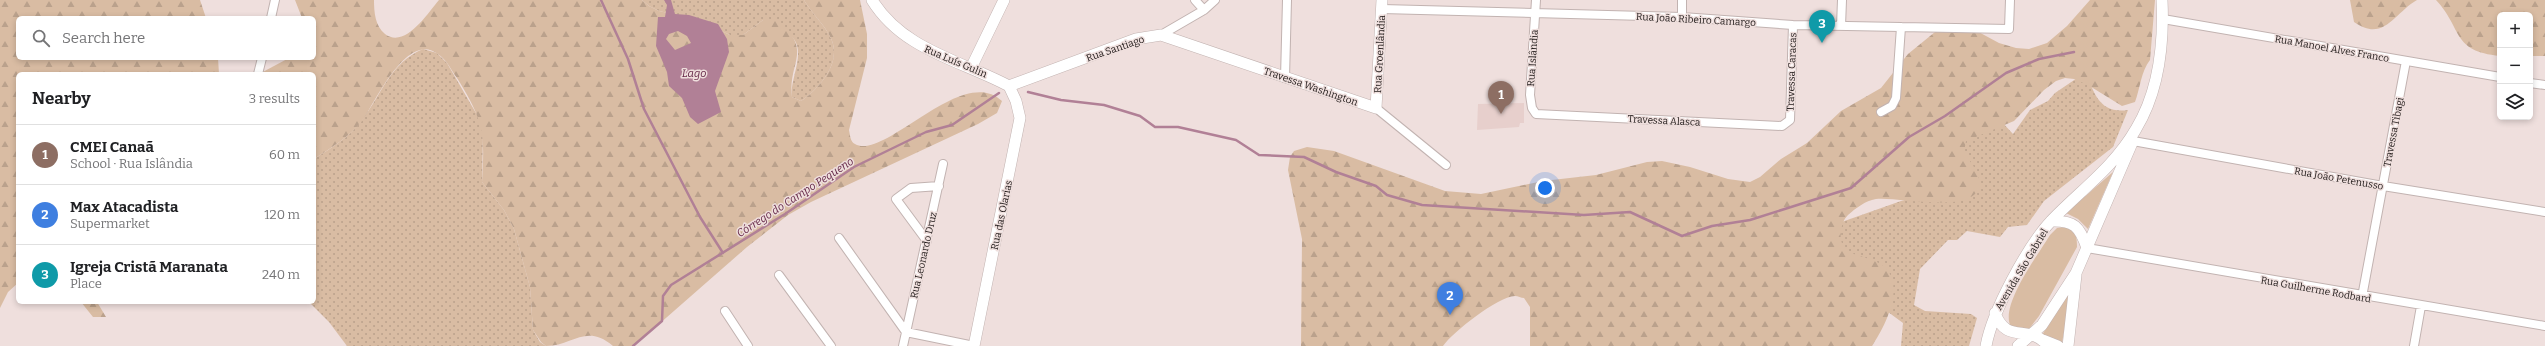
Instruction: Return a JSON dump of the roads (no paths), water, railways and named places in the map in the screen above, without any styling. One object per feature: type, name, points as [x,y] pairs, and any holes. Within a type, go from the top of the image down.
[{"type":"main road","name":"Rua Luís Gulin","points":[[872,0],[895,27],[915,44],[938,56],[971,68],[1009,86]]},
{"type":"main road","points":[[971,68],[1004,0]]},
{"type":"main road","name":"Avenida São Gabriel","points":[[2018,346],[2042,325],[2076,273],[2133,141],[2136,130],[2151,95],[2157,73],[2163,38],[2162,0]]},
{"type":"main road","name":"Rua Groenlândia","points":[[1376,108],[1382,4]]},
{"type":"main road","name":"Travessa Washington","points":[[1161,35],[1376,108]]},
{"type":"main road","name":"Rua Santiago","points":[[1009,86],[1136,39],[1161,35]]},
{"type":"main road","name":"Rua das Olarias","points":[[974,346],[1020,118],[1016,101],[1009,86]]},
{"type":"main road","name":"Avenida São Gabriel","points":[[1986,346],[1995,313],[2028,255],[2051,221],[2098,179],[2136,130]]},
{"type":"main road","points":[[2051,221],[2071,223],[2081,231],[2087,248]]},
{"type":"main road","points":[[2068,346],[2076,273]]},
{"type":"main road","points":[[1995,313],[1999,327],[2005,333],[2014,336],[2030,336],[2045,343],[2058,346]]},
{"type":"street","points":[[271,16],[275,0]]},
{"type":"street","points":[[1195,0],[1204,10]]},
{"type":"street","name":"Rua Santiago","points":[[1161,35],[1204,10],[1215,0]]},
{"type":"street","points":[[1285,78],[1287,0]]},
{"type":"street","name":"Rua Islândia","points":[[1536,0],[1530,95],[1532,108],[1536,114]]},
{"type":"street","points":[[1682,0],[1682,17]]},
{"type":"street","points":[[1841,26],[1842,0]]},
{"type":"street","name":"Rua João Ribeiro Camargo","points":[[1382,4],[1536,13],[1682,17],[1793,25],[2010,29],[2010,0]]},
{"type":"street","name":"Rua Manoel Alves Franco","points":[[2163,20],[2497,76]]},
{"type":"street","name":"Travessa Caracas","points":[[1790,120],[1793,25]]},
{"type":"street","points":[[1882,112],[1892,106],[1896,98],[1901,27]]},
{"type":"street","points":[[258,72],[262,60]]},
{"type":"street","name":"Travessa Tibagi","points":[[2362,297],[2406,61]]},
{"type":"street","points":[[2533,83],[2545,85]]},
{"type":"street","name":"Travessa Washington","points":[[1376,108],[1446,165]]},
{"type":"street","name":"Travessa Alasca","points":[[1536,114],[1782,126],[1790,120]]},
{"type":"street","name":"Rua João Petenusso","points":[[2133,141],[2383,186],[2545,212]]},
{"type":"street","name":"Rua Leonardo Druz","points":[[903,346],[943,164]]},
{"type":"street","points":[[927,241],[896,199],[911,188],[939,186]]},
{"type":"street","points":[[840,238],[906,332],[974,346]]},
{"type":"street","name":"Rua Guilherme Rodbard","points":[[2087,248],[2362,297],[2545,326]]},
{"type":"street","points":[[779,275],[831,346]]},
{"type":"street","points":[[2414,346],[2421,306]]},
{"type":"street","points":[[726,311],[748,346]]},
{"type":"water","name":"Lago","points":[[664,0],[671,0],[675,14],[689,15],[718,24],[727,39],[729,52],[715,91],[721,112],[698,124],[690,117],[682,98],[669,86],[667,72],[656,46],[658,17],[665,17],[667,5]],"holes":[[[678,31],[687,36],[691,43],[675,50],[666,39],[669,34]]]},
{"type":"waterway","points":[[601,0],[628,59],[644,109],[700,217],[723,253]]},
{"type":"waterway","name":"Córrego do Campo Pequeno","points":[[1028,92],[1061,100],[1104,105],[1140,116],[1155,127],[1178,127],[1236,140],[1259,155],[1304,157],[1336,172],[1376,186],[1387,195],[1422,205],[1584,215],[1630,212],[1682,236],[1712,226],[1750,220],[1851,188],[1909,137],[1945,116],[2006,73],[2039,59],[2074,52]]},
{"type":"waterway","name":"Córrego do Campo Pequeno","points":[[633,346],[662,321],[663,296],[671,285],[785,214],[854,167],[926,132],[952,125],[999,93]]},
{"type":"place","name":"Igreja Cristã Maranata","points":[[1822,43]]},
{"type":"place","name":"CMEI Canaã","points":[[1501,114]]},
{"type":"place","name":"Max Atacadista","points":[[1450,315]]}]
